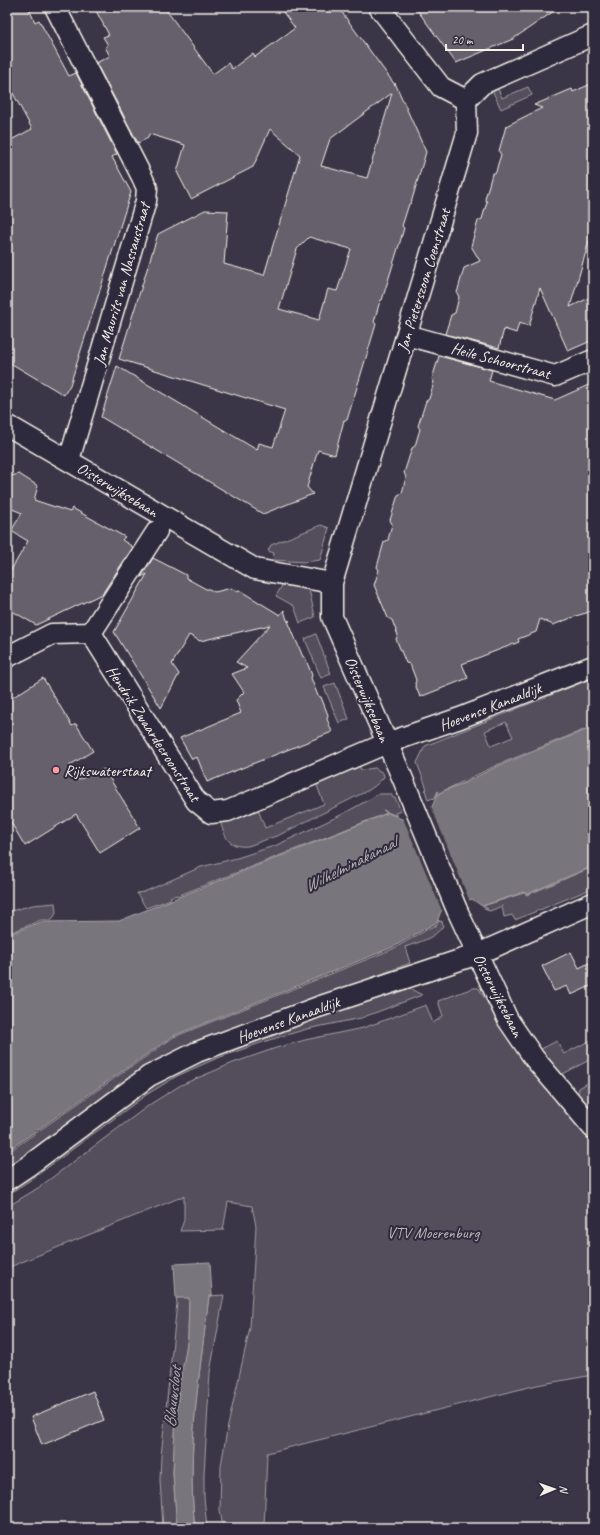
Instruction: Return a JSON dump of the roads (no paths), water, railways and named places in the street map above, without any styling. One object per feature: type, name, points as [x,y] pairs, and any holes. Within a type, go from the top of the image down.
[{"type":"street","name":"Jan Maurits van Nassaustraat","points":[[54,7],[147,188],[144,209],[69,460]]},
{"type":"street","points":[[379,7],[440,87],[466,100],[482,84],[593,35]]},
{"type":"street","name":"Jan Pieterszoon Coenstraat","points":[[332,583],[467,134],[466,100]]},
{"type":"street","name":"Heile Schoorstraat","points":[[406,336],[555,376],[593,360]]},
{"type":"street","name":"Oisterwijksebaan","points":[[7,425],[255,569],[332,583],[332,617],[416,810],[457,910],[508,1020],[534,1058],[593,1128]]},
{"type":"street","points":[[7,657],[52,634],[91,633],[157,531]]},
{"type":"street","name":"Hendrik Zwaardecroonstraat","points":[[91,633],[196,801],[211,813],[228,810],[387,743]]},
{"type":"street","name":"Hoevense Kanaaldijk","points":[[387,743],[460,718],[593,666]]},
{"type":"street","name":"Hoevense Kanaaldijk","points":[[7,1180],[149,1076],[197,1052],[318,1007],[478,954],[593,903]]},
{"type":"water","name":"Wilhelminakanaal","points":[[593,727],[593,866],[527,894],[524,892],[482,906],[472,899],[441,911],[437,922],[393,947],[173,1036],[7,1151],[7,935],[41,922],[119,921],[388,813],[404,820],[431,809],[437,795],[443,791],[464,783],[498,766]]},
{"type":"water","points":[[210,1262],[212,1296],[209,1296],[198,1383],[193,1441],[192,1470],[195,1528],[177,1528],[173,1473],[174,1445],[179,1389],[188,1337],[189,1298],[176,1298],[174,1264]]},
{"type":"place","name":"Rijkswaterstaat","points":[[56,770]]},
{"type":"park label","name":"VTV Moerenburg","points":[[433,1232]]},
{"type":"water label","name":"Blauwsloot","points":[[172,1397]]}]
